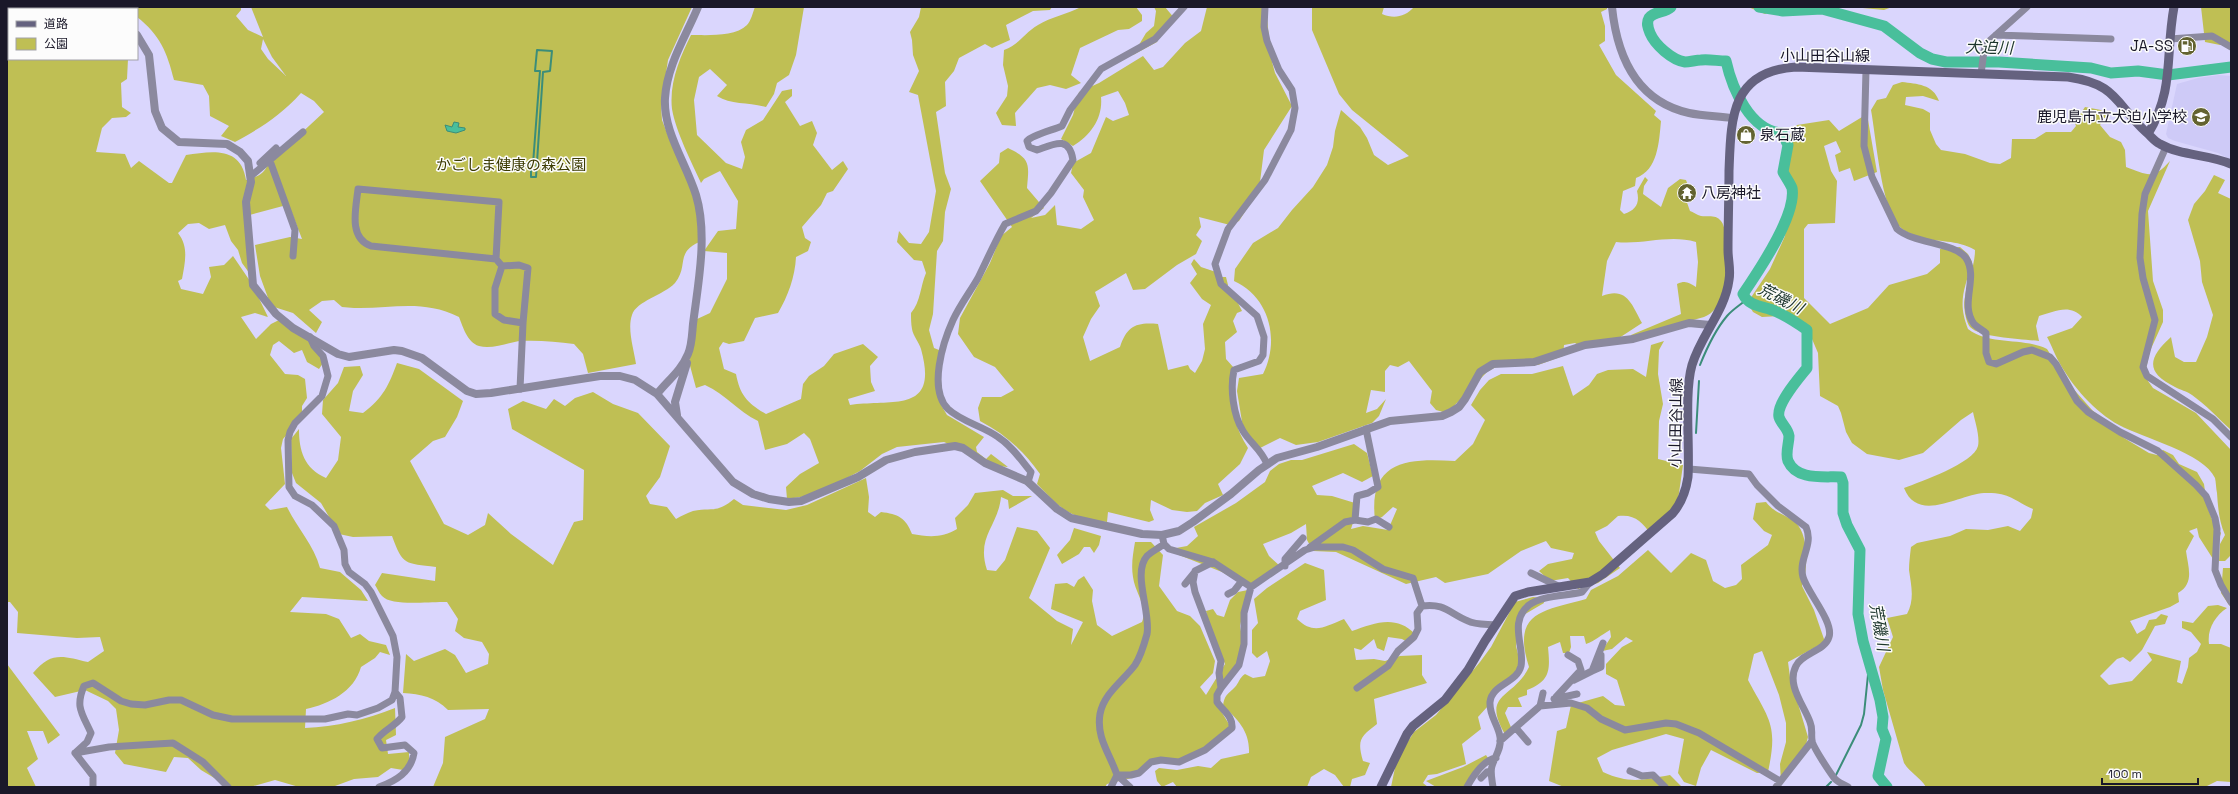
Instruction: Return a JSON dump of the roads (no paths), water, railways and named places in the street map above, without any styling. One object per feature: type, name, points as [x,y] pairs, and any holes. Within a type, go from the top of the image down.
[{"type":"main road","points":[[2148,134],[2163,105],[2168,81],[2170,39],[2174,7]]},
{"type":"main road","name":"小山田谷山線","points":[[1381,787],[1407,734],[1413,726],[1445,700],[1468,670],[1515,596],[1558,586],[1590,582],[1603,574],[1677,508],[1686,488],[1689,469],[1690,377],[1692,366],[1710,325],[1722,305],[1729,281],[1728,211],[1732,118],[1744,91],[1758,77],[1781,68],[2068,77],[2095,82],[2114,96],[2154,141],[2166,147],[2231,164]]},
{"type":"street","points":[[678,416],[675,402],[689,352],[700,260],[699,218],[696,196],[669,126],[665,97],[674,59],[698,7]]},
{"type":"street","points":[[1028,482],[1031,472],[1010,447],[998,436],[950,410],[943,402],[937,386],[939,367],[949,332],[958,310],[978,277],[1005,224],[1036,211],[1055,188],[1073,160],[1072,151],[1065,145],[1058,142],[1037,150],[1029,147],[1027,141],[1031,137],[1045,134],[1062,126],[1070,110],[1101,69],[1156,39],[1184,7]]},
{"type":"street","points":[[1265,7],[1264,27],[1267,41],[1279,70],[1292,90],[1295,108],[1291,130],[1265,180],[1228,229],[1215,264],[1221,284],[1257,316],[1262,329],[1263,355],[1259,361],[1239,366],[1234,370],[1232,377],[1235,412],[1242,431],[1263,453],[1267,464]]},
{"type":"street","points":[[1612,7],[1616,38],[1623,59],[1637,80],[1648,92],[1660,102],[1688,113],[1732,118]]},
{"type":"street","points":[[1981,74],[1983,58],[1988,42],[2027,7]]},
{"type":"street","points":[[1996,34],[2110,39]]},
{"type":"street","points":[[2170,39],[2212,36],[2231,47]]},
{"type":"street","points":[[138,37],[149,55],[155,111],[162,128],[179,142],[227,144],[245,156],[251,173],[246,202],[253,285],[276,314],[293,328],[338,354],[349,357],[394,350],[414,355],[460,387],[476,394],[610,376],[635,380],[657,394],[678,416],[733,482],[746,491],[769,499],[789,502],[801,501],[858,477],[886,460],[915,452],[950,446],[963,448],[985,463],[1015,474],[1028,482],[1057,509],[1070,518],[1142,534],[1162,535],[1179,530],[1193,522],[1267,464],[1282,456],[1317,447],[1397,419],[1442,416],[1451,412],[1459,407],[1465,399],[1480,372],[1493,364],[1534,362],[1585,345],[1633,339],[1689,323],[1710,325]]},
{"type":"street","points":[[1866,70],[1864,146],[1872,177],[1897,229],[1903,235],[1922,242],[1958,251],[1966,258],[1971,273],[1969,311],[1974,324],[1986,333],[1986,352],[1989,362],[1996,364],[2022,352],[2032,350],[2050,357],[2056,364],[2077,401],[2088,412],[2120,432],[2158,451],[2206,496],[2215,518],[2217,528],[2215,570],[2221,585],[2231,602]]},
{"type":"street","points":[[251,173],[270,161],[303,132]]},
{"type":"street","points":[[2166,147],[2145,194],[2142,214],[2140,258],[2143,278],[2155,320],[2143,367],[2147,376],[2213,419],[2231,437]]},
{"type":"street","points":[[251,173],[276,148]]},
{"type":"street","points":[[270,161],[295,230],[293,256]]},
{"type":"street","points":[[496,259],[499,202],[358,189],[355,223],[359,237],[363,243],[371,246],[496,259],[502,266]]},
{"type":"street","points":[[502,266],[520,265],[528,268],[522,323],[520,389]]},
{"type":"street","points":[[502,266],[495,288],[495,314],[504,320],[522,323]]},
{"type":"street","points":[[75,753],[87,742],[91,733],[80,710],[78,699],[84,686],[93,683],[121,701],[130,704],[145,705],[169,700],[181,700],[213,715],[232,719],[310,721],[348,714],[357,715],[390,702],[395,692],[396,644],[371,592],[365,584],[349,572],[345,564],[344,550],[334,526],[312,505],[295,496],[289,486],[288,440],[290,432],[295,424],[322,396],[328,376],[323,356],[314,346],[310,337]]},
{"type":"street","points":[[657,394],[678,372],[689,352]]},
{"type":"street","points":[[1356,520],[1357,496],[1368,493],[1378,487],[1366,429]]},
{"type":"street","points":[[1689,469],[1749,474],[1757,485],[1778,506],[1806,527],[1809,542],[1802,565],[1802,576],[1827,623],[1830,632],[1829,638],[1824,644],[1801,659],[1792,673],[1794,689],[1811,723],[1812,741],[1835,779],[1848,787]]},
{"type":"street","points":[[1117,775],[1131,775],[1139,773],[1151,762],[1161,760],[1179,762],[1205,750],[1232,728],[1232,722],[1229,715],[1217,702],[1217,695],[1239,665],[1244,644],[1244,613],[1251,587],[1285,566],[1305,550],[1346,522],[1356,520],[1368,522],[1376,519],[1389,527]]},
{"type":"street","points":[[1162,535],[1164,544],[1169,549],[1213,562],[1251,587]]},
{"type":"street","points":[[1285,566],[1285,559],[1303,538]]},
{"type":"street","points":[[1130,787],[1117,775],[1101,739],[1100,713],[1107,697],[1134,666],[1142,654],[1147,633],[1148,618],[1141,571],[1147,556],[1164,544]]},
{"type":"street","points":[[1305,550],[1315,547],[1343,547],[1353,550],[1383,569],[1413,578],[1422,606]]},
{"type":"street","points":[[1185,584],[1195,572],[1213,562]]},
{"type":"street","points":[[1195,572],[1193,582],[1195,592],[1221,661],[1219,673],[1221,688]]},
{"type":"street","points":[[1531,573],[1558,586]]},
{"type":"street","points":[[1228,594],[1234,591],[1242,582]]},
{"type":"street","points":[[1493,787],[1492,771],[1500,741],[1490,712],[1490,701],[1495,691],[1517,675],[1520,668],[1522,662],[1518,634],[1524,611],[1530,605],[1539,601],[1582,592],[1590,582]]},
{"type":"street","points":[[1357,688],[1388,666],[1398,651],[1414,637],[1418,629],[1417,613],[1422,606],[1432,605],[1448,608],[1469,622],[1496,625]]},
{"type":"street","points":[[1570,682],[1592,671],[1603,643]]},
{"type":"street","points":[[1500,741],[1556,697],[1580,670],[1578,661],[1568,655]]},
{"type":"street","points":[[379,787],[397,781],[412,763],[414,753],[405,745],[382,748],[377,740],[382,733],[398,723],[402,717],[400,698],[395,692]]},
{"type":"street","points":[[1543,693],[1544,705]]},
{"type":"street","points":[[1556,697],[1577,694]]},
{"type":"street","points":[[1544,705],[1571,703],[1587,708],[1601,719],[1625,730],[1666,723],[1676,724],[1699,733],[1778,784],[1812,741]]},
{"type":"street","points":[[1516,728],[1528,742]]},
{"type":"street","points":[[75,753],[109,747],[173,743],[203,762],[228,787]]},
{"type":"street","points":[[75,753],[94,776],[93,787]]},
{"type":"street","points":[[1467,787],[1472,778],[1487,761],[1496,758]]},
{"type":"street","points":[[1481,778],[1487,772],[1492,771]]},
{"type":"street","points":[[1630,771],[1642,776],[1653,775],[1665,787]]},
{"type":"street","points":[[1111,787],[1117,775]]},
{"type":"waterway","name":"荒磯川","points":[[1671,7],[1654,14],[1649,18],[1647,24],[1652,38],[1664,51],[1680,61],[1726,61],[1733,83],[1744,106],[1761,125],[1782,133],[1788,145],[1783,172],[1792,188],[1792,199],[1789,213],[1775,243],[1743,294],[1753,304],[1779,313],[1807,330],[1807,368],[1784,398],[1779,412],[1779,417],[1789,436],[1787,458],[1792,467],[1804,475],[1841,477],[1843,483],[1843,513],[1847,525],[1860,550],[1858,614],[1863,641],[1880,700],[1883,717],[1882,729],[1886,739],[1878,776],[1887,787]]},
{"type":"waterway","name":"犬迫川","points":[[1759,7],[1783,11],[1822,9],[1884,26],[1920,53],[1932,59],[1946,62],[1999,62],[2091,68],[2111,73],[2138,71],[2168,75],[2231,67]]},
{"type":"waterway","points":[[537,50],[552,51],[550,71],[543,72],[536,177],[531,177],[540,71],[535,71],[537,50]]},
{"type":"waterway","points":[[1700,365],[1723,321],[1731,312],[1746,300]]},
{"type":"waterway","points":[[1696,433],[1699,381]]},
{"type":"waterway","points":[[1836,775],[1861,725],[1864,714],[1869,665]]},
{"type":"waterway","points":[[1826,787],[1831,782]]},
{"type":"place","name":"JA-SS","points":[[2187,46]]},
{"type":"place","name":"鹿児島市立犬迫小学校","points":[[2201,117]]},
{"type":"place","name":"泉石蔵","points":[[1746,135]]},
{"type":"place","name":"八房神社","points":[[1687,193]]},
{"type":"park label","name":"かごしま健康の森公園","points":[[511,165]]}]
